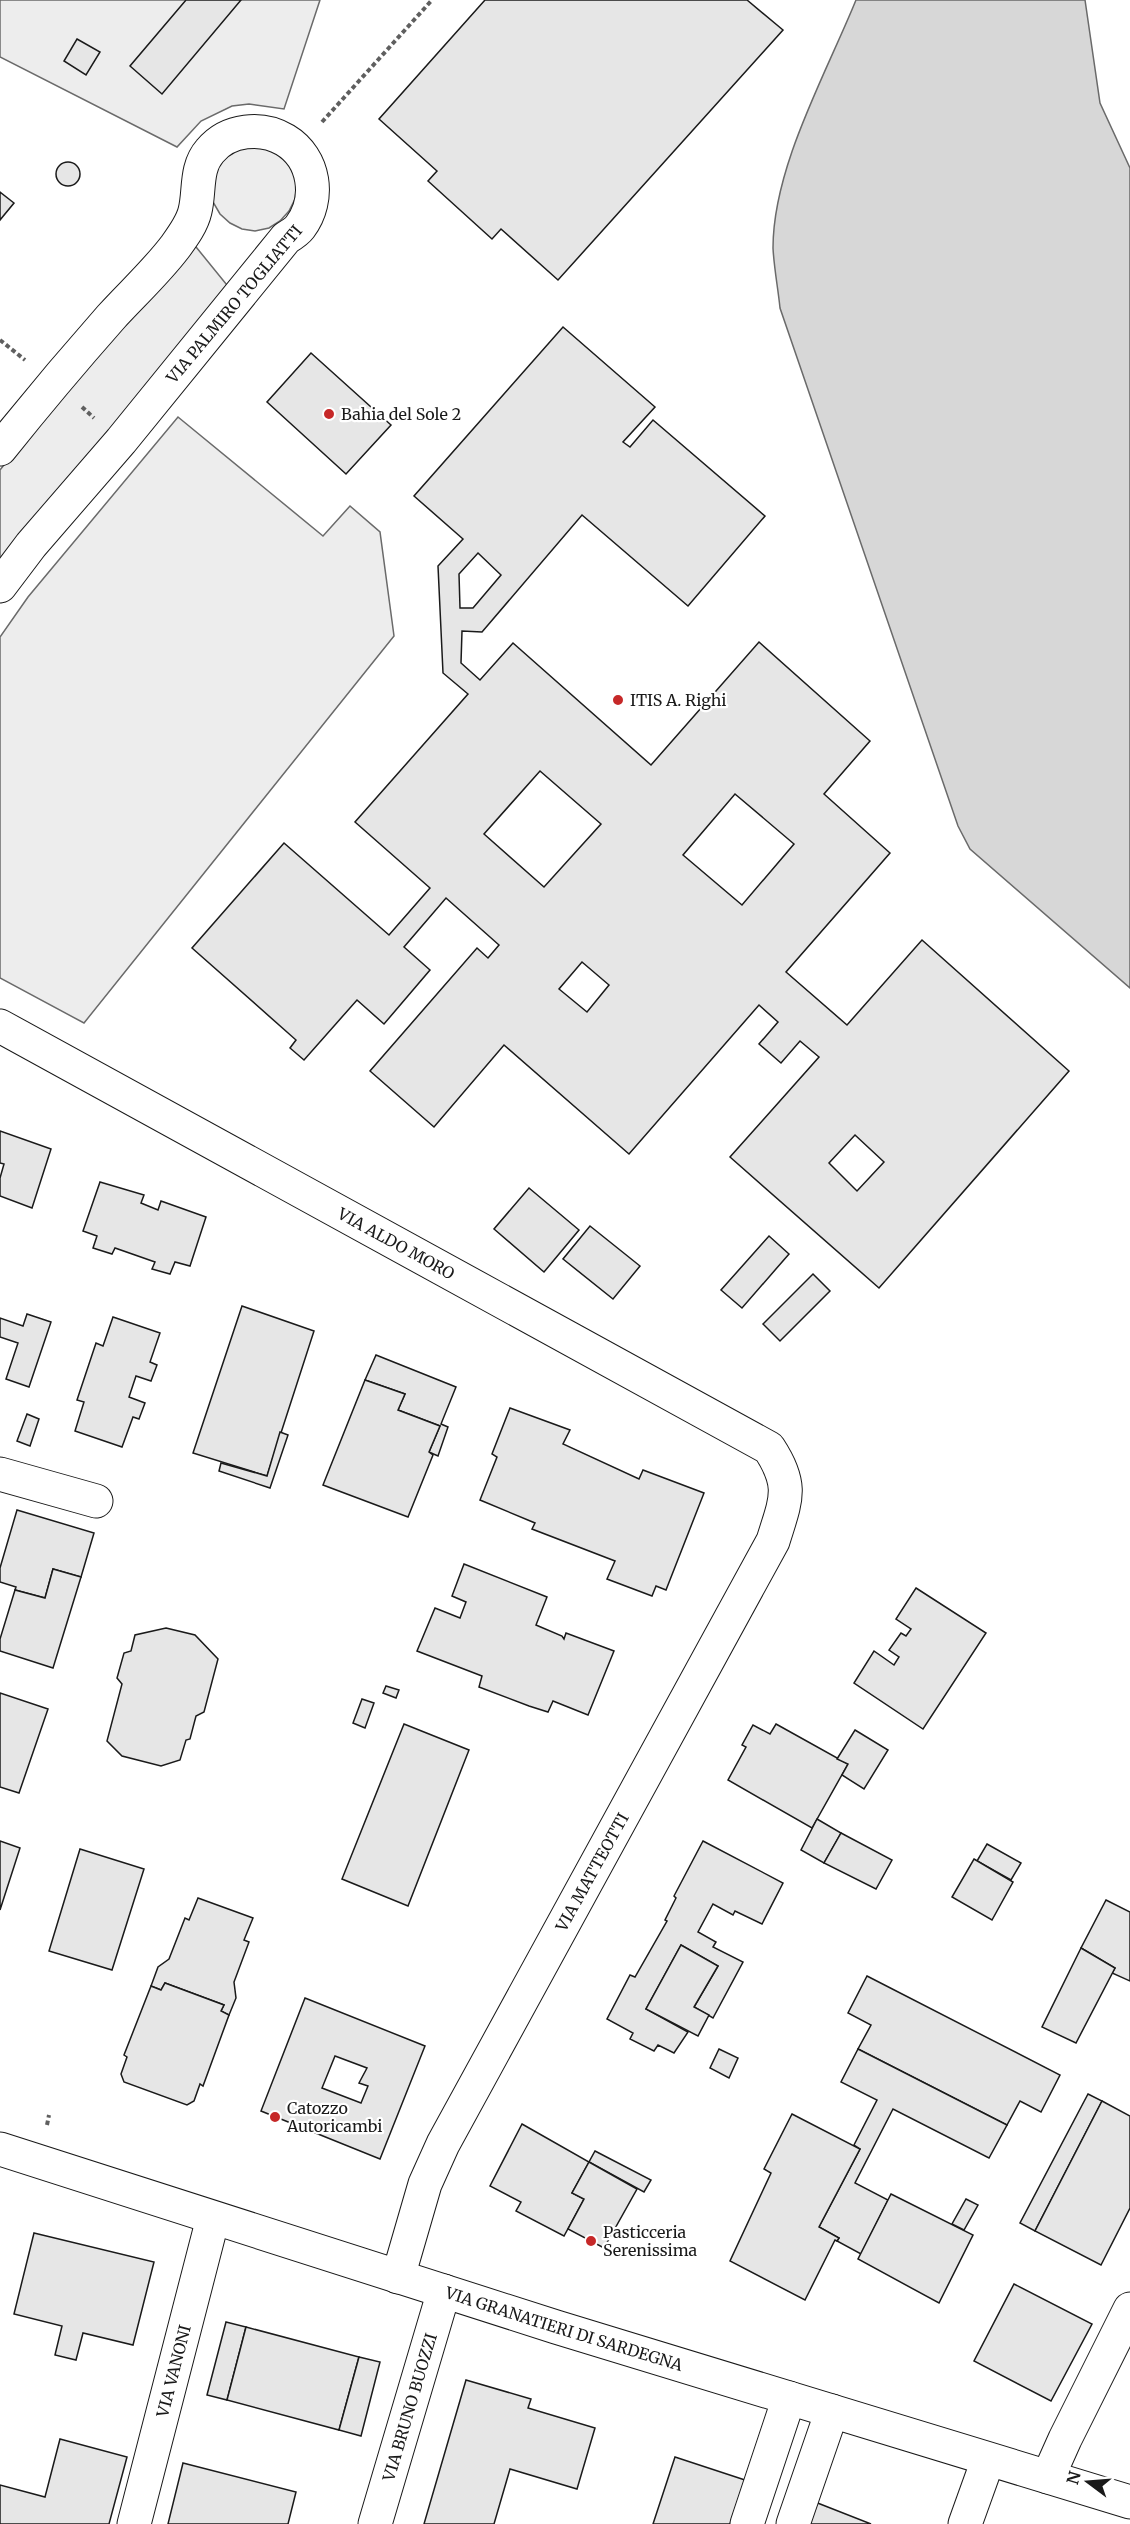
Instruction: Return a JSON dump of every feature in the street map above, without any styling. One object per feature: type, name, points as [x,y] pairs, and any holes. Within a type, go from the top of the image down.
[{"type":"street","points":[[0,449],[46,376],[181,238],[195,212],[198,178],[210,150],[237,133],[252,131],[284,139],[297,149]]},
{"type":"street","name":"VIA PALMIRO TOGLIATTI","points":[[0,586],[31,545],[121,441],[286,238],[300,227],[309,210],[314,190],[304,159],[297,149]]},
{"type":"street","name":"VIA ALDO MORO","points":[[0,1026],[768,1448],[783,1469]]},
{"type":"street","name":"VIA MATTEOTTI","points":[[398,2277],[425,2184],[443,2144],[773,1540],[786,1500],[783,1469]]},
{"type":"street","points":[[0,1474],[96,1501]]},
{"type":"street","name":"VIA GRANATIERI DI SARDEGNA","points":[[0,2149],[398,2277],[1130,2502]]},
{"type":"street","name":"VIA VANONI","points":[[134,2524],[213,2218]]},
{"type":"street","name":"VIA BRUNO BUOZZI","points":[[375,2524],[444,2291]]},
{"type":"street","points":[[1048,2477],[1130,2309]]},
{"type":"street","points":[[747,2524],[789,2398]]},
{"type":"street","points":[[793,2524],[832,2411]]},
{"type":"street","points":[[965,2524],[988,2460]]},
{"type":"path","points":[[297,149],[432,0]]},
{"type":"path","points":[[0,340],[46,376],[121,441]]},
{"type":"shaded area","points":[[0,0],[320,0],[284,109],[249,104],[232,106],[201,121],[177,147],[0,57]]},
{"type":"shaded area","points":[[856,0],[1085,0],[1100,103],[1130,168],[1130,988],[970,849],[958,826],[780,308],[773,248],[775,217],[782,185],[803,121]]},
{"type":"shaded area","points":[[257,144],[284,156],[297,183],[295,199],[289,211],[269,228],[255,231],[242,229],[230,223],[220,214],[213,202],[211,176],[229,152]]},
{"type":"shaded area","points":[[192,242],[231,290],[0,566],[0,470],[47,410]]},
{"type":"shaded area","points":[[178,417],[323,536],[350,506],[380,532],[394,636],[84,1023],[0,978],[0,637],[28,597]]},
{"type":"building","points":[[186,0],[241,0],[162,94],[130,66]]},
{"type":"building","points":[[485,0],[747,0],[783,30],[558,280],[501,229],[492,239],[428,181],[437,171],[379,119]]},
{"type":"building","points":[[77,39],[100,52],[86,75],[64,61]]},
{"type":"building","points":[[63,162],[73,162],[80,169],[80,179],[73,186],[63,186],[56,179],[56,169]]},
{"type":"building","points":[[0,192],[14,203],[0,220]]},
{"type":"building","points":[[563,327],[655,407],[623,442],[630,447],[653,420],[765,516],[688,606],[582,515],[482,632],[462,631],[461,663],[480,680],[513,643],[651,765],[759,642],[870,741],[824,794],[890,853],[786,972],[847,1025],[922,940],[1069,1071],[879,1288],[730,1157],[819,1057],[800,1041],[781,1063],[759,1044],[778,1022],[759,1005],[629,1154],[504,1045],[434,1127],[370,1071],[477,948],[488,958],[499,945],[446,898],[404,947],[430,970],[384,1024],[357,1000],[304,1060],[290,1048],[296,1040],[192,948],[284,843],[389,935],[430,888],[355,822],[468,694],[443,673],[438,566],[463,539],[414,496]],"holes":[[[478,553],[501,575],[473,608],[460,608],[459,574]],[[540,771],[601,824],[544,887],[484,834]],[[735,794],[794,844],[742,905],[683,855]],[[582,962],[609,985],[587,1012],[559,989]],[[855,1135],[884,1162],[857,1191],[829,1163]]]},
{"type":"building","name":"Bahia del Sole 2","points":[[311,353],[391,425],[346,474],[267,402]]},
{"type":"building","points":[[0,1131],[51,1149],[32,1208],[0,1196],[0,1178],[4,1164],[0,1163]]},
{"type":"building","points":[[100,1182],[144,1195],[141,1203],[158,1210],[161,1201],[206,1217],[190,1266],[175,1262],[170,1274],[152,1269],[155,1262],[115,1248],[112,1254],[93,1248],[97,1236],[83,1231]]},
{"type":"building","points":[[529,1188],[579,1230],[544,1272],[494,1229]]},
{"type":"building","points":[[590,1226],[640,1266],[613,1299],[563,1259]]},
{"type":"building","points":[[769,1236],[789,1254],[742,1308],[721,1290]]},
{"type":"building","points":[[813,1274],[830,1291],[780,1341],[763,1324]]},
{"type":"building","points":[[242,1306],[314,1331],[267,1476],[193,1453]]},
{"type":"building","points":[[27,1314],[51,1322],[29,1387],[6,1379],[18,1343],[0,1337],[0,1318],[23,1326]]},
{"type":"building","points":[[113,1317],[160,1333],[150,1362],[157,1365],[151,1381],[136,1376],[129,1397],[145,1403],[139,1419],[133,1417],[122,1447],[75,1431],[84,1402],[77,1400],[96,1343],[103,1346]]},
{"type":"building","points":[[376,1355],[456,1387],[441,1424],[448,1427],[438,1456],[429,1452],[440,1426],[398,1410],[405,1394],[365,1380]]},
{"type":"building","points":[[365,1380],[405,1394],[398,1410],[440,1426],[429,1452],[433,1455],[408,1517],[323,1485]]},
{"type":"building","points":[[510,1408],[570,1430],[563,1444],[639,1479],[643,1470],[704,1493],[666,1590],[656,1586],[652,1596],[607,1579],[615,1561],[532,1529],[535,1523],[480,1500],[497,1457],[492,1454]]},
{"type":"building","points":[[27,1414],[39,1419],[30,1446],[17,1441]]},
{"type":"building","points":[[280,1432],[288,1435],[270,1488],[219,1471],[221,1463],[267,1476]]},
{"type":"building","points":[[17,1510],[94,1533],[81,1577],[53,1569],[45,1598],[15,1590],[16,1587],[0,1582],[0,1568]]},
{"type":"building","points":[[464,1564],[547,1597],[536,1625],[564,1639],[566,1633],[614,1651],[588,1715],[553,1701],[548,1712],[529,1706],[479,1687],[482,1676],[417,1651],[435,1608],[460,1618],[466,1602],[452,1596]]},
{"type":"building","points":[[53,1569],[81,1577],[53,1668],[0,1651],[0,1639],[15,1590],[45,1598]]},
{"type":"building","points":[[916,1588],[986,1633],[923,1729],[854,1683],[874,1651],[894,1665],[899,1657],[889,1650],[901,1633],[906,1636],[911,1629],[896,1619]]},
{"type":"building","points":[[166,1628],[195,1635],[218,1659],[204,1712],[196,1716],[190,1739],[186,1740],[180,1760],[161,1766],[122,1756],[107,1741],[122,1684],[117,1678],[124,1653],[131,1651],[135,1635]]},
{"type":"building","points":[[386,1686],[399,1690],[396,1698],[383,1693]]},
{"type":"building","points":[[0,1693],[48,1709],[19,1793],[0,1787]]},
{"type":"building","points":[[362,1699],[374,1703],[365,1728],[353,1723]]},
{"type":"building","points":[[404,1724],[469,1750],[408,1906],[342,1879]]},
{"type":"building","points":[[776,1724],[848,1764],[812,1828],[728,1780],[746,1747],[742,1745],[753,1725],[770,1734]]},
{"type":"building","points":[[855,1730],[888,1750],[864,1789],[842,1775],[848,1764],[837,1759]]},
{"type":"building","points":[[817,1819],[841,1833],[824,1863],[801,1850]]},
{"type":"building","points":[[841,1833],[892,1860],[876,1889],[824,1863]]},
{"type":"building","points":[[0,1841],[20,1848],[0,1910]]},
{"type":"building","points":[[703,1841],[783,1883],[762,1924],[735,1911],[733,1915],[713,1904],[698,1932],[716,1942],[713,1947],[743,1962],[713,2018],[694,2007],[718,1966],[681,1945],[646,2009],[688,2032],[674,2053],[658,2045],[654,2051],[630,2039],[633,2033],[607,2019],[630,1975],[635,1977],[667,1921],[665,1920],[676,1898],[674,1896]]},
{"type":"building","points":[[987,1844],[1021,1863],[1011,1880],[977,1861]]},
{"type":"building","points":[[80,1849],[144,1869],[112,1970],[49,1951]]},
{"type":"building","points":[[974,1859],[1013,1882],[992,1920],[952,1897]]},
{"type":"building","points":[[198,1898],[253,1918],[244,1940],[249,1942],[234,1982],[236,1998],[229,2015],[221,2011],[224,2005],[165,1983],[161,1990],[151,1986],[158,1967],[169,1959],[185,1918],[189,1920]]},
{"type":"building","points":[[1106,1900],[1130,1912],[1130,1981],[1112,1973],[1115,1968],[1081,1948]]},
{"type":"building","points":[[681,1945],[718,1966],[694,2007],[709,2015],[698,2036],[646,2009]]},
{"type":"building","points":[[1081,1948],[1115,1968],[1076,2043],[1042,2027]]},
{"type":"building","points":[[867,1976],[1060,2075],[1041,2112],[1020,2101],[1007,2125],[858,2049],[871,2025],[848,2013]]},
{"type":"building","points":[[165,1983],[224,2005],[221,2011],[229,2015],[203,2086],[200,2084],[194,2101],[187,2105],[124,2082],[121,2074],[127,2057],[124,2055],[151,1986],[161,1990]]},
{"type":"building","points":[[305,1998],[425,2046],[380,2159],[261,2111]],"holes":[[[335,2056],[367,2068],[359,2083],[368,2086],[361,2103],[322,2088]]]},
{"type":"building","points":[[719,2049],[738,2058],[729,2078],[710,2068]]},
{"type":"building","points":[[858,2049],[1007,2125],[989,2158],[893,2109],[855,2183],[888,2200],[861,2254],[837,2241],[839,2238],[819,2227],[860,2149],[854,2145],[877,2100],[841,2082]]},
{"type":"building","points":[[1088,2094],[1102,2101],[1035,2231],[1020,2223]]},
{"type":"building","points":[[1102,2101],[1130,2116],[1130,2208],[1101,2265],[1035,2231]]},
{"type":"building","points":[[792,2114],[860,2149],[819,2227],[839,2238],[835,2240],[805,2300],[730,2261],[771,2173],[764,2169]]},
{"type":"building","points":[[522,2124],[589,2162],[572,2193],[584,2199],[564,2236],[516,2211],[521,2202],[490,2186]]},
{"type":"building","points":[[595,2151],[651,2180],[644,2192],[589,2162]]},
{"type":"building","points":[[589,2162],[637,2189],[604,2248],[568,2229],[584,2199],[572,2193]]},
{"type":"building","points":[[891,2194],[973,2235],[939,2303],[858,2259]]},
{"type":"building","points":[[966,2199],[978,2205],[964,2230],[952,2224]]},
{"type":"building","points":[[34,2233],[154,2262],[133,2345],[83,2333],[76,2360],[55,2355],[62,2326],[14,2314]]},
{"type":"building","points":[[1014,2284],[1092,2324],[1051,2401],[974,2361]]},
{"type":"building","points":[[226,2322],[246,2327],[227,2400],[207,2395]]},
{"type":"building","points":[[246,2327],[359,2357],[339,2430],[227,2400]]},
{"type":"building","points":[[359,2357],[380,2362],[361,2436],[339,2430]]},
{"type":"building","points":[[466,2380],[531,2399],[528,2408],[595,2428],[577,2489],[510,2469],[494,2524],[424,2524]]},
{"type":"building","points":[[60,2439],[127,2457],[109,2524],[0,2524],[0,2485],[45,2497]]},
{"type":"building","points":[[675,2457],[745,2480],[730,2524],[653,2524]]},
{"type":"building","points":[[183,2463],[296,2492],[288,2524],[168,2524]]},
{"type":"building","points":[[815,2502],[871,2524],[807,2524]]},
{"type":"place","name":"Bahia del Sole 2","points":[[329,414]]},
{"type":"place","name":"ITIS A. Righi","points":[[618,700]]},
{"type":"place","name":"Catozzo Autoricambi","points":[[275,2117]]},
{"type":"place","name":"Pasticceria Serenissima","points":[[591,2241]]}]
